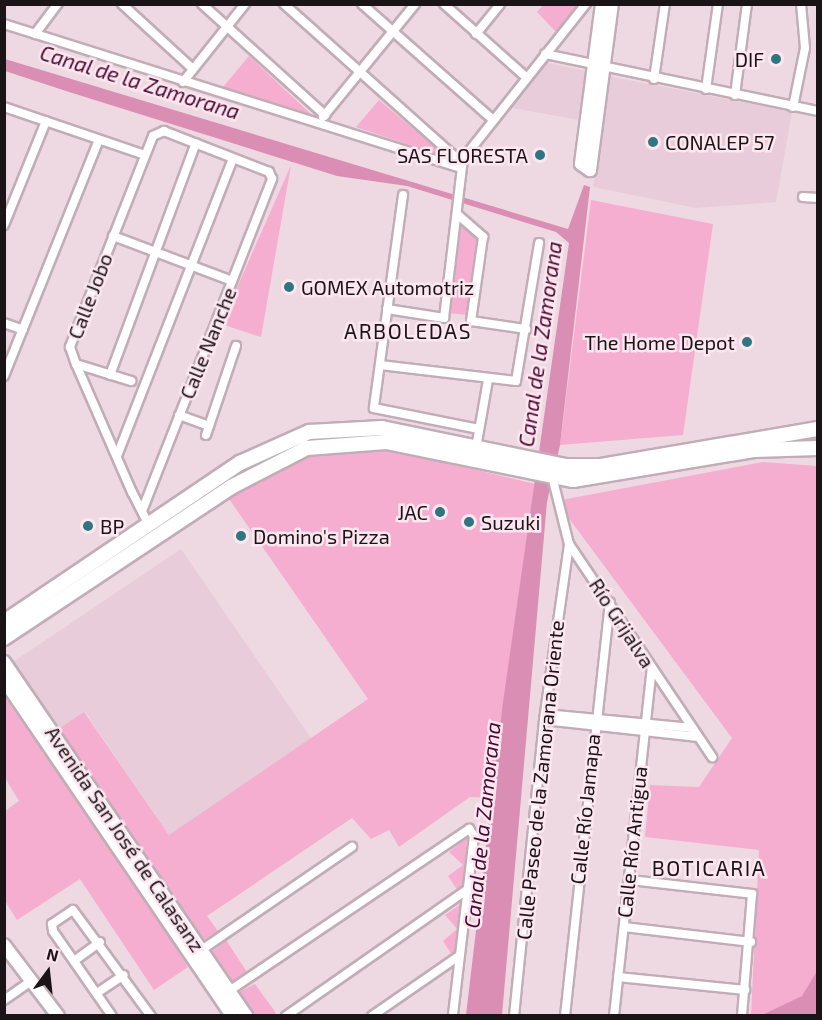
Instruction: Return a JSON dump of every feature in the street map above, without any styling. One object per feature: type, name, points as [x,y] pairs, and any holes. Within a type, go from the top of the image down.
[{"type":"main road","points":[[4,622],[263,449],[309,432],[382,428],[476,448],[534,470],[553,480],[603,479],[754,450],[818,448]]},
{"type":"main road","points":[[4,638],[231,487],[307,447],[386,442],[534,470],[566,466],[601,466],[818,429]]},
{"type":"street","points":[[35,34],[57,4]]},
{"type":"street","points":[[122,4],[193,69]]},
{"type":"street","points":[[202,4],[325,115]]},
{"type":"street","points":[[183,82],[245,4]]},
{"type":"street","points":[[284,4],[358,74],[461,165]]},
{"type":"street","points":[[362,4],[492,119]]},
{"type":"street","points":[[317,125],[415,4]]},
{"type":"street","points":[[444,4],[526,77]]},
{"type":"street","points":[[476,33],[500,4]]},
{"type":"street","points":[[387,309],[444,318],[461,165],[492,119],[586,4]]},
{"type":"street","points":[[602,4],[599,68],[593,166],[582,169],[599,68],[612,4]]},
{"type":"street","points":[[654,79],[665,4]]},
{"type":"street","points":[[706,89],[718,4]]},
{"type":"street","points":[[735,95],[747,4]]},
{"type":"street","points":[[798,108],[805,48],[801,4]]},
{"type":"street","points":[[4,24],[317,125],[461,165]]},
{"type":"street","points":[[545,54],[599,68],[818,111]]},
{"type":"street","points":[[4,107],[145,155]]},
{"type":"street","points":[[4,225],[46,121]]},
{"type":"street","name":"Calle Jobo","points":[[149,526],[76,364],[71,343],[145,155],[158,131],[196,143]]},
{"type":"street","points":[[4,376],[99,140]]},
{"type":"street","points":[[110,375],[196,143],[233,159],[117,456]]},
{"type":"street","name":"Calle Nanche","points":[[142,511],[273,175],[233,159]]},
{"type":"street","points":[[403,195],[374,408],[479,429]]},
{"type":"street","points":[[803,197],[818,198]]},
{"type":"street","points":[[457,214],[483,237],[471,321],[526,329]]},
{"type":"street","points":[[113,236],[232,281]]},
{"type":"street","points":[[380,364],[488,380],[516,381],[539,243]]},
{"type":"street","points":[[4,323],[22,330]]},
{"type":"street","points":[[179,415],[207,430],[236,346]]},
{"type":"street","points":[[76,364],[131,381]]},
{"type":"street","points":[[476,448],[488,380]]},
{"type":"street","points":[[754,450],[818,441]]},
{"type":"street","name":"Río Grijalva","points":[[553,480],[569,544],[712,757]]},
{"type":"street","name":"Calle Paseo de la Zamorana Oriente","points":[[514,1016],[545,717],[569,544]]},
{"type":"street","name":"Calle Río Jamapa","points":[[565,1016],[593,723],[609,602]]},
{"type":"street","name":"Avenida San José de Calasanz","points":[[4,662],[196,953],[232,1016]]},
{"type":"street","name":"Calle Río Antigua","points":[[614,1016],[652,668]]},
{"type":"street","name":"Avenida San José de Calasanz","points":[[4,680],[139,869]]},
{"type":"street","points":[[545,717],[644,728],[698,737]]},
{"type":"street","points":[[644,728],[692,728]]},
{"type":"street","points":[[229,991],[472,830],[468,889],[453,1016]]},
{"type":"street","points":[[196,953],[352,847]]},
{"type":"street","points":[[630,880],[752,894],[751,942],[742,1016]]},
{"type":"street","points":[[286,1016],[468,889]]},
{"type":"street","points":[[112,1016],[52,924],[76,911],[124,975],[151,1016]]},
{"type":"street","points":[[624,927],[751,942]]},
{"type":"street","points":[[74,961],[100,942]]},
{"type":"street","points":[[4,945],[58,1016]]},
{"type":"street","points":[[4,953],[28,984],[48,1016]]},
{"type":"street","name":"Avenida San José de Calasanz","points":[[196,953],[229,991],[246,1016]]},
{"type":"street","points":[[372,1016],[459,956]]},
{"type":"street","points":[[98,993],[124,975]]},
{"type":"street","points":[[618,977],[746,990]]},
{"type":"street","points":[[4,1000],[28,984]]},
{"type":"shaded area","points":[[543,5],[580,5],[556,32],[537,12]]},
{"type":"shaded area","points":[[249,56],[314,117],[223,87]]},
{"type":"shaded area","points":[[5,59],[568,229],[584,185],[590,187],[560,445],[547,502],[502,1015],[466,1015],[503,702],[569,243],[556,232],[407,186],[337,176],[66,91],[5,71]]},
{"type":"shaded area","points":[[542,62],[586,71],[579,120],[507,107]]},
{"type":"shaded area","points":[[608,76],[792,112],[776,202],[696,208],[593,187]]},
{"type":"shaded area","points":[[379,100],[448,158],[356,127]]},
{"type":"shaded area","points":[[291,165],[261,337],[221,324]]},
{"type":"shaded area","points":[[591,200],[713,224],[683,435],[560,445]]},
{"type":"shaded area","points":[[462,223],[481,238],[467,315],[447,313]]},
{"type":"shaded area","points":[[384,448],[535,484],[492,798],[470,797],[399,847],[389,830],[371,839],[352,818],[207,916],[218,931],[180,954],[188,967],[154,990],[80,879],[17,920],[5,901],[5,811],[19,801],[5,778],[4,696],[37,743],[84,712],[169,835],[368,699],[227,496],[286,462],[331,450]]},
{"type":"shaded area","points":[[763,462],[817,466],[817,1015],[751,1015],[759,850],[645,837],[650,785],[699,787],[732,738],[556,501]]},
{"type":"shaded area","points":[[181,549],[311,738],[169,835],[85,712],[59,729],[13,662]]},
{"type":"shaded area","points":[[467,838],[463,888],[458,891],[448,876],[463,865],[449,852]]},
{"type":"shaded area","points":[[461,904],[456,953],[452,955],[443,941],[457,929],[445,915]]},
{"type":"shaded area","points":[[226,940],[247,972],[233,984],[212,952]]},
{"type":"shaded area","points":[[817,971],[817,1015],[762,1015],[802,996]]},
{"type":"shaded area","points":[[255,984],[276,1013],[273,1015],[256,1015],[239,992]]},
{"type":"place","name":"DIF","points":[[776,59]]},
{"type":"place","name":"CONALEP 57","points":[[653,142]]},
{"type":"place","name":"SAS FLORESTA","points":[[540,155]]},
{"type":"place","name":"GOMEX Automotriz","points":[[289,287]]},
{"type":"place","name":"The Home Depot","points":[[747,342]]},
{"type":"place","name":"JAC","points":[[440,512]]},
{"type":"place","name":"Suzuki","points":[[469,522]]},
{"type":"place","name":"BP","points":[[88,526]]},
{"type":"place","name":"Domino's Pizza","points":[[241,536]]},
{"type":"district","name":"ARBOLEDAS","points":[[408,331]]},
{"type":"district","name":"BOTICARIA","points":[[709,868]]},
{"type":"water label","name":"Canal de la Zamorana","points":[[140,82]]},
{"type":"water label","name":"Canal de la Zamorana","points":[[540,344]]},
{"type":"water label","name":"Canal de la Zamorana","points":[[482,825]]}]
